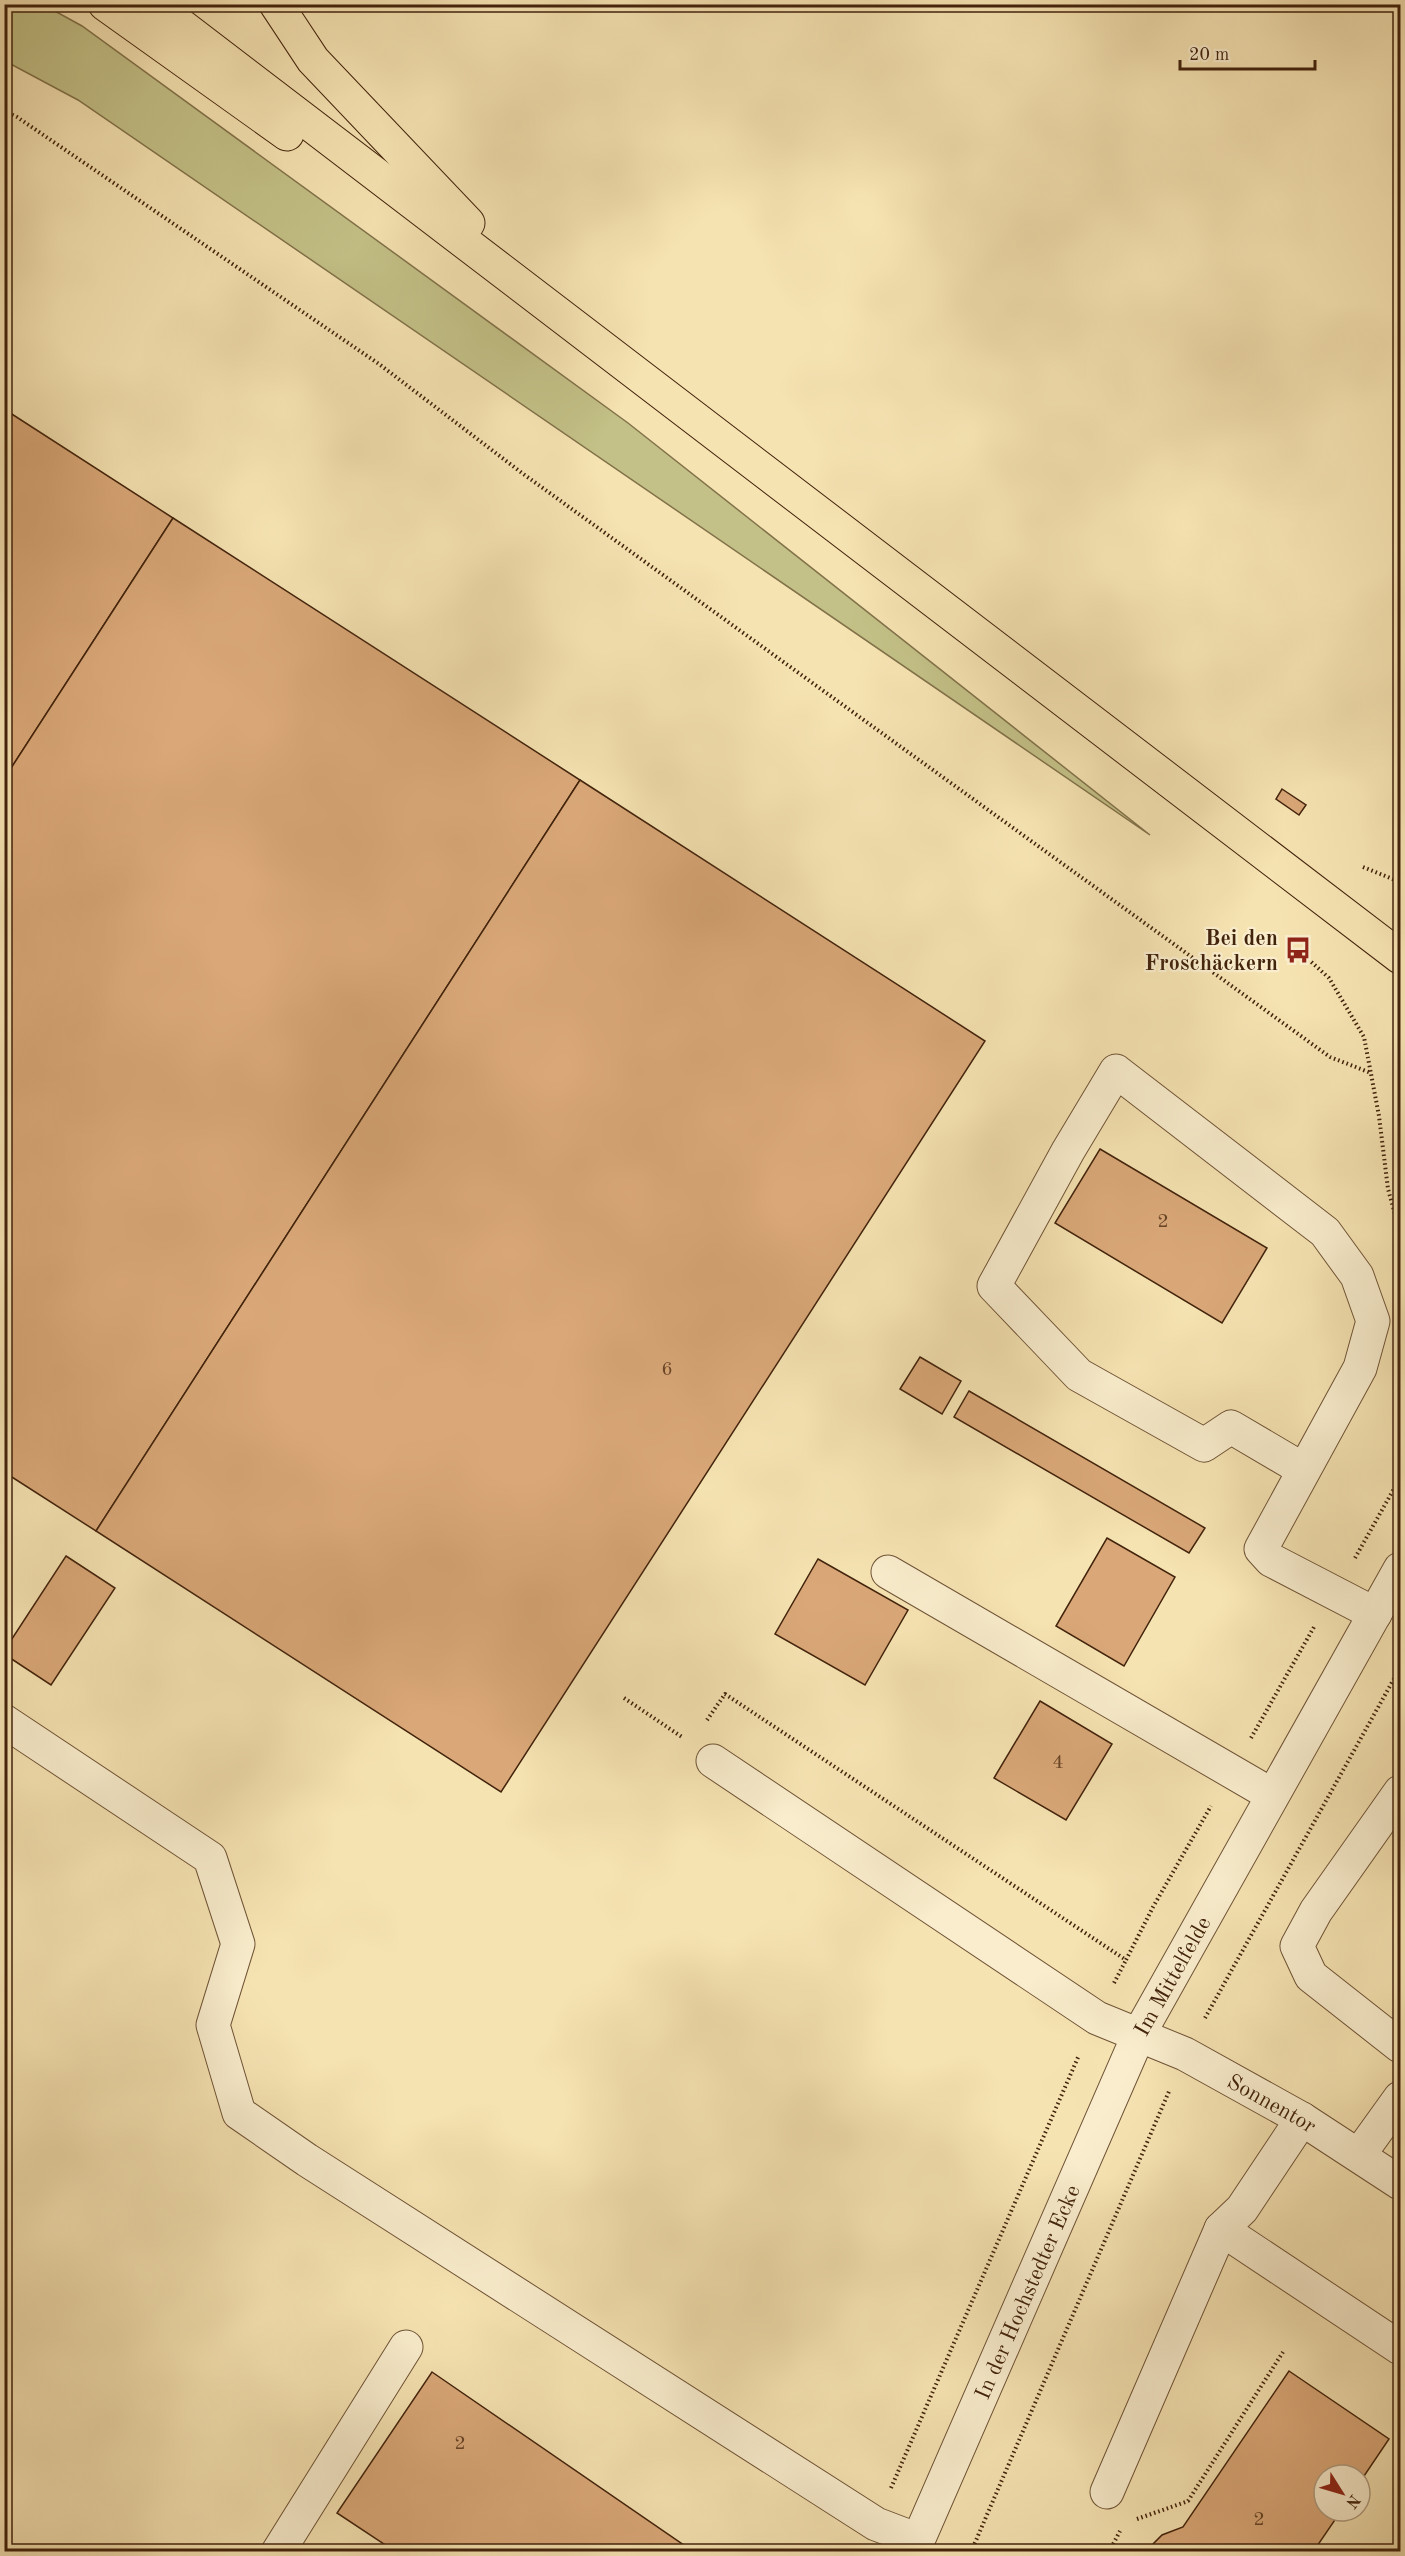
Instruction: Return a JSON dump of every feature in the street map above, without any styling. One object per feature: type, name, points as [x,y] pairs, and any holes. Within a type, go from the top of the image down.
[{"type":"highway","points":[[105,4],[390,207],[563,317]]},
{"type":"highway","points":[[153,4],[1401,957]]},
{"type":"highway","points":[[276,4],[321,68],[426,180],[563,317]]},
{"type":"street","points":[[1304,1470],[1231,1427],[1204,1445],[1079,1375],[994,1286],[1068,1151],[1116,1071],[1325,1232],[1357,1276],[1373,1322],[1360,1368],[1261,1549],[1271,1560],[1375,1614]]},
{"type":"street","name":"Im Mittelfelde","points":[[712,1761],[1097,2018],[1139,2034],[1272,1794],[1401,1569]]},
{"type":"street","points":[[888,1572],[1272,1794]]},
{"type":"street","points":[[4,1721],[210,1858],[238,1944],[213,2025],[239,2113],[307,2160],[876,2524],[915,2546]]},
{"type":"street","points":[[1401,1792],[1316,1911],[1297,1946],[1311,1976],[1401,2046]]},
{"type":"street","name":"Sonnentor","points":[[1139,2034],[1185,2054],[1302,2119],[1401,2182]]},
{"type":"street","name":"In der Hochstedter Ecke","points":[[915,2546],[1139,2034]]},
{"type":"street","points":[[1359,2156],[1401,2098]]},
{"type":"street","points":[[1107,2492],[1221,2229],[1242,2209],[1302,2119]]},
{"type":"street","points":[[1221,2229],[1401,2348]]},
{"type":"street","points":[[278,2552],[406,2347]]},
{"type":"path","points":[[4,111],[17,117],[379,364],[522,473],[1330,1057],[1371,1073]]},
{"type":"path","points":[[1363,867],[1401,882]]},
{"type":"path","points":[[1298,950],[1329,978],[1364,1037],[1388,1189],[1401,1232]]},
{"type":"path","points":[[876,2524],[1056,2105],[1126,1960],[1153,1907],[1401,1478]]},
{"type":"path","points":[[971,2552],[1185,2054],[1401,1668]]},
{"type":"path","points":[[705,1724],[725,1694],[1126,1960]]},
{"type":"path","points":[[624,1698],[683,1738]]},
{"type":"path","points":[[1135,2519],[1188,2501],[1283,2352]]},
{"type":"path","points":[[1109,2552],[1124,2523]]},
{"type":"shaded area","points":[[4,5],[44,5],[82,26],[628,423],[1150,835],[78,100],[5,61]]},
{"type":"building","points":[[4,409],[173,518],[4,779]]},
{"type":"building","points":[[173,518],[580,780],[96,1531],[4,1472],[4,779]]},
{"type":"building","points":[[580,780],[985,1041],[501,1792],[96,1531]]},
{"type":"building","points":[[1282,789],[1306,805],[1299,815],[1276,799]]},
{"type":"building","points":[[1100,1149],[1267,1248],[1222,1323],[1055,1223]]},
{"type":"building","points":[[920,1357],[961,1381],[942,1414],[900,1389]]},
{"type":"building","points":[[969,1391],[1205,1528],[1189,1553],[954,1417]]},
{"type":"building","points":[[1107,1538],[1175,1577],[1124,1666],[1056,1626]]},
{"type":"building","points":[[66,1556],[115,1588],[51,1685],[4,1654],[4,1651]]},
{"type":"building","points":[[818,1559],[908,1610],[865,1685],[775,1634]]},
{"type":"building","points":[[1040,1701],[1112,1744],[1066,1820],[994,1778]]},
{"type":"building","points":[[1289,2371],[1389,2439],[1372,2464],[1312,2463],[1312,2523],[1333,2523],[1313,2552],[1145,2552],[1162,2535],[1183,2527]]},
{"type":"building","points":[[432,2372],[694,2552],[396,2552],[337,2513]]},
{"type":"place","name":"Bei den Froschäckern","points":[[1298,950]]}]
